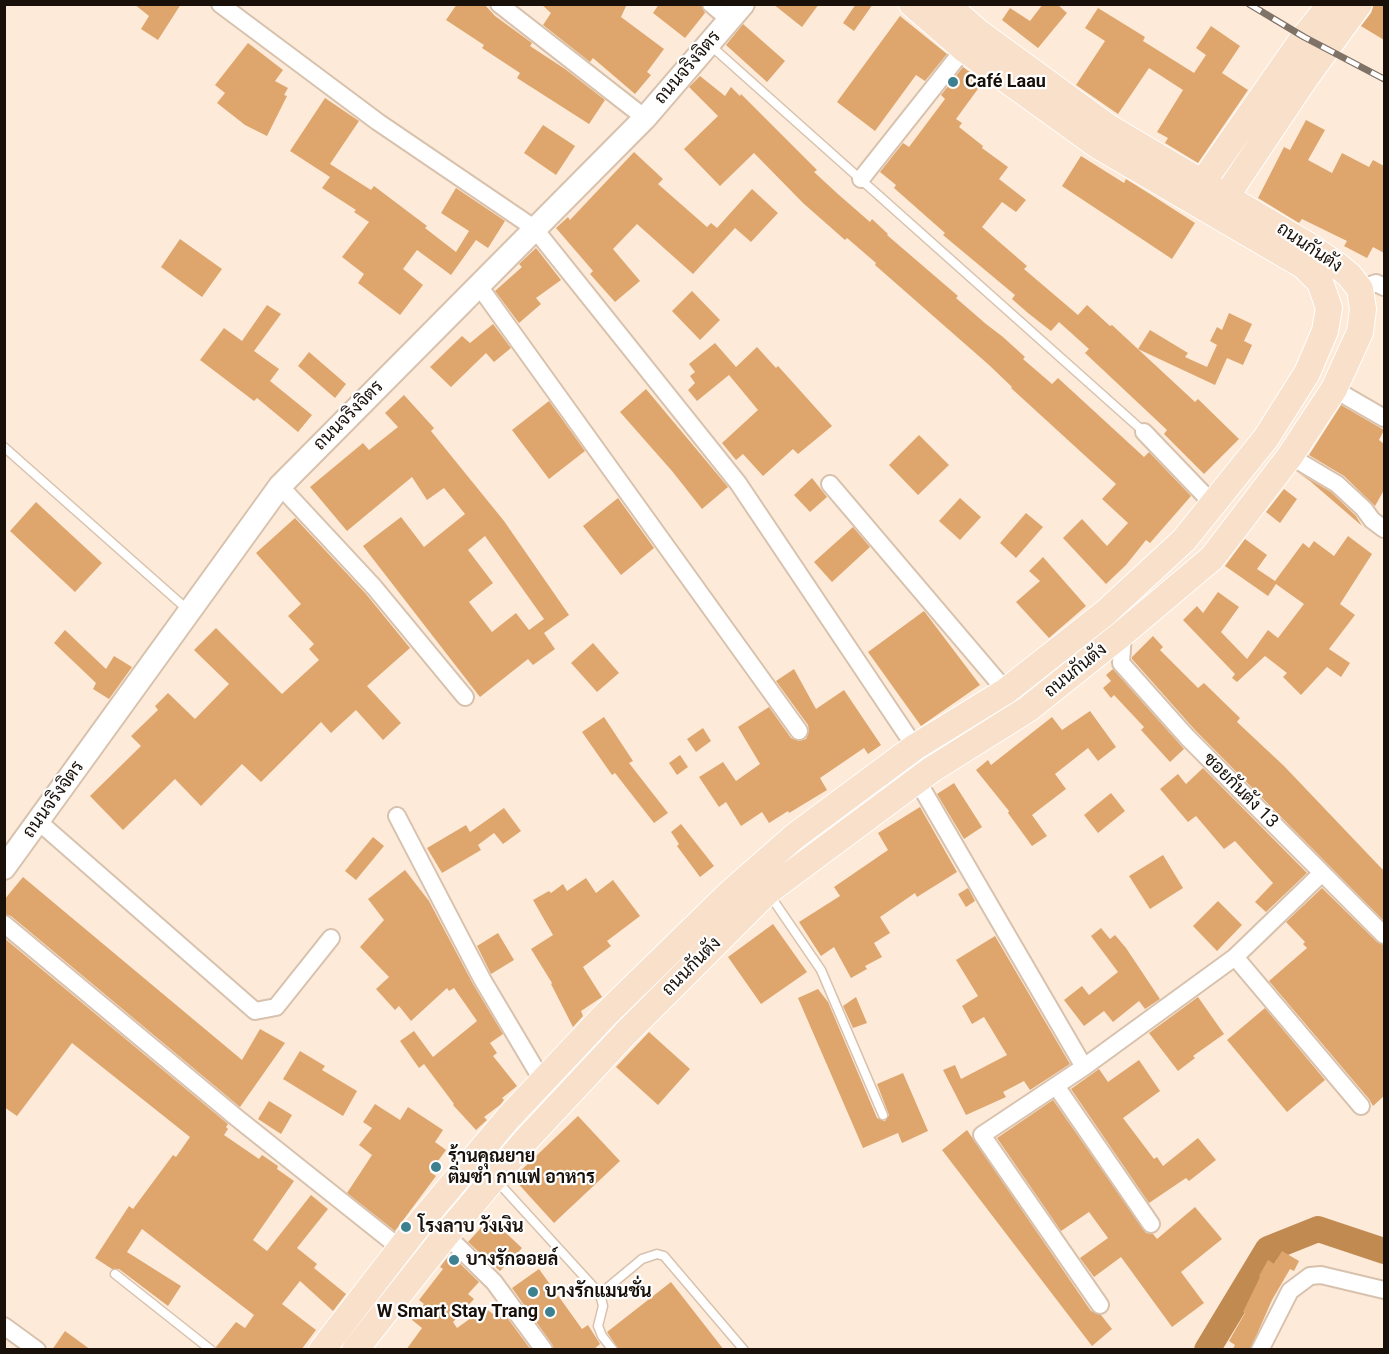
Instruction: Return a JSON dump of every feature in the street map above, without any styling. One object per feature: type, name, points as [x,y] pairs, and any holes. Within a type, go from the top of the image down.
[{"type":"main road","name":"ถนนกันตัง","points":[[341,1346],[446,1235],[527,1139],[626,1033],[767,892],[924,775],[1028,709],[1212,558],[1290,456],[1334,389],[1360,332],[1363,309],[1372,288],[1349,275],[1329,259],[1197,190],[1108,127],[996,59],[964,49],[912,4]]},
{"type":"main road","name":"ถนนกันตัง","points":[[946,4],[996,59]]},
{"type":"main road","points":[[1197,190],[1304,37],[1331,4]]},
{"type":"main road","points":[[1220,204],[1359,4]]},
{"type":"main road","name":"ถนนกันตัง","points":[[341,1346],[400,1248],[508,1117],[686,936],[730,893],[795,836],[915,747],[1006,691],[1105,613],[1184,540],[1266,438],[1307,374],[1325,331],[1329,308],[1320,282],[1304,266],[1220,204]]},
{"type":"main road","points":[[1266,438],[1290,456]]},
{"type":"main road","points":[[1105,613],[1123,633]]},
{"type":"main road","points":[[915,747],[924,775]]},
{"type":"main road","points":[[686,936],[704,955]]},
{"type":"main road","points":[[508,1117],[527,1139]]},
{"type":"street","points":[[220,4],[378,122],[534,228],[738,483],[915,747]]},
{"type":"street","points":[[499,4],[645,118]]},
{"type":"street","points":[[711,4],[736,12]]},
{"type":"street","name":"ถนนจริงจิตร","points":[[4,868],[280,486],[645,118],[736,12]]},
{"type":"street","points":[[861,179],[964,49]]},
{"type":"street","points":[[479,286],[799,731]]},
{"type":"street","points":[[1334,389],[1384,418]]},
{"type":"street","points":[[1144,432],[1214,505]]},
{"type":"street","points":[[1290,456],[1312,467],[1337,484],[1384,529]]},
{"type":"street","points":[[830,484],[1006,691]]},
{"type":"street","points":[[280,486],[374,587],[465,697]]},
{"type":"street","name":"ซอยกันตัง 13","points":[[1123,633],[1121,663],[1187,737],[1384,935]]},
{"type":"street","points":[[924,775],[1083,1067]]},
{"type":"street","points":[[397,816],[482,979],[542,1080]]},
{"type":"street","points":[[39,822],[255,1011],[276,1007],[331,938]]},
{"type":"street","points":[[1100,1305],[981,1135],[1056,1086],[1235,957],[1322,873]]},
{"type":"street","points":[[4,924],[237,1118],[400,1248]]},
{"type":"street","points":[[1235,957],[1361,1106]]},
{"type":"street","points":[[1056,1086],[1151,1224]]},
{"type":"street","points":[[446,1235],[494,1282],[544,1350]]},
{"type":"street","points":[[1260,1350],[1290,1291],[1310,1276],[1321,1275],[1384,1290]]},
{"type":"street","points":[[4,1326],[37,1350]]},
{"type":"lane","points":[[710,44],[1144,432]]},
{"type":"lane","points":[[4,447],[189,611]]},
{"type":"lane","points":[[767,892],[821,970],[883,1115]]},
{"type":"lane","points":[[494,1178],[600,1294],[603,1306],[598,1326],[602,1336],[613,1350]]},
{"type":"lane","points":[[600,1294],[642,1259],[657,1254],[664,1256],[744,1350]]},
{"type":"lane","points":[[115,1274],[211,1350]]},
{"type":"building","points":[[134,4],[181,4],[158,40],[141,29],[149,16]]},
{"type":"building","points":[[457,4],[484,4],[495,16],[532,43],[530,46],[605,100],[589,124],[517,78],[520,73],[482,48],[484,45],[446,20]]},
{"type":"building","points":[[541,4],[627,4],[621,17],[664,49],[647,72],[651,75],[635,94],[593,58],[590,62],[543,25],[551,13]]},
{"type":"building","points":[[659,4],[701,4],[705,13],[685,38],[653,13]]},
{"type":"building","points":[[773,4],[819,4],[802,27]]},
{"type":"building","points":[[856,4],[873,4],[854,31],[843,23]]},
{"type":"building","points":[[1043,4],[1057,4],[1067,13],[1038,48],[1002,20],[1010,8],[1030,21]]},
{"type":"building","points":[[1374,4],[1384,4],[1384,40],[1361,26],[1371,13]]},
{"type":"building","points":[[1098,8],[1145,37],[1143,41],[1194,73],[1206,55],[1196,48],[1211,26],[1240,46],[1222,73],[1248,90],[1198,163],[1165,143],[1168,138],[1157,132],[1183,90],[1149,68],[1118,114],[1076,85],[1105,41],[1085,28]]},
{"type":"building","points":[[900,16],[947,54],[925,81],[916,75],[875,131],[837,102]]},
{"type":"building","points":[[743,24],[785,61],[767,82],[726,45]]},
{"type":"building","points":[[248,43],[283,70],[275,81],[288,88],[284,95],[287,96],[267,136],[245,125],[217,103],[225,93],[215,85]]},
{"type":"building","points":[[963,67],[983,82],[956,119],[962,123],[959,127],[1008,167],[999,179],[1026,200],[1016,212],[1002,202],[982,227],[1027,266],[1024,269],[1078,315],[1087,305],[1110,326],[1112,325],[1195,402],[1198,399],[1239,439],[1204,474],[1164,434],[1167,430],[1085,353],[1089,349],[1059,322],[1051,331],[1028,313],[1012,299],[1015,295],[943,235],[945,233],[894,188],[896,185],[880,172],[903,143],[909,147],[945,99],[941,95]]},
{"type":"building","points":[[700,76],[725,96],[731,87],[740,96],[741,94],[817,170],[814,172],[839,195],[870,222],[872,219],[1052,384],[1058,378],[1144,457],[1149,452],[1191,496],[1150,543],[1146,540],[1126,565],[1106,584],[1063,538],[1082,519],[1107,546],[1128,523],[1102,499],[1116,484],[989,365],[875,265],[876,263],[847,238],[845,240],[803,203],[754,153],[720,186],[684,149],[718,116],[689,87]]},
{"type":"building","points":[[325,98],[359,121],[330,164],[371,190],[374,186],[427,226],[425,228],[456,252],[469,231],[441,213],[456,188],[505,221],[488,248],[476,240],[451,275],[417,250],[403,269],[423,285],[400,315],[358,283],[364,274],[342,257],[369,222],[354,212],[356,210],[322,188],[330,177],[290,151]]},
{"type":"building","points":[[1306,120],[1325,130],[1308,160],[1332,173],[1342,153],[1369,167],[1373,160],[1384,166],[1384,253],[1373,247],[1367,258],[1344,246],[1347,241],[1302,219],[1299,223],[1258,198],[1284,147],[1290,150]]},
{"type":"building","points":[[543,125],[575,146],[556,175],[524,153]]},
{"type":"building","points":[[634,152],[663,179],[658,184],[707,227],[711,223],[717,228],[752,189],[778,213],[751,242],[735,228],[693,274],[637,224],[613,249],[640,281],[615,302],[590,274],[593,271],[556,228],[568,217],[570,220]]},
{"type":"building","points":[[1081,156],[1124,183],[1126,179],[1195,223],[1172,259],[1062,186]]},
{"type":"building","points":[[180,239],[222,269],[202,297],[161,267]]},
{"type":"building","points":[[536,248],[561,280],[536,298],[541,304],[519,323],[495,291],[522,267],[519,264]]},
{"type":"building","points":[[692,291],[720,320],[700,340],[672,311]]},
{"type":"building","points":[[267,305],[281,314],[254,351],[279,369],[270,381],[312,415],[298,432],[257,398],[254,401],[200,360],[224,328],[242,341]]},
{"type":"building","points":[[1229,313],[1252,324],[1244,341],[1252,345],[1243,365],[1227,358],[1215,385],[1138,349],[1150,330],[1188,353],[1185,357],[1207,367],[1217,345],[1210,341],[1217,327],[1222,330]]},
{"type":"building","points":[[493,324],[511,348],[494,362],[486,353],[451,387],[430,367],[462,336],[470,343]]},
{"type":"building","points":[[715,343],[736,367],[757,347],[776,368],[778,366],[832,426],[798,454],[793,449],[763,476],[743,454],[736,460],[722,443],[758,410],[729,375],[697,401],[688,390],[695,383],[690,376],[695,372],[689,364]]},
{"type":"building","points":[[309,352],[346,384],[335,398],[298,366]]},
{"type":"building","points":[[646,389],[728,487],[702,509],[620,412]]},
{"type":"building","points":[[404,395],[434,428],[431,431],[504,521],[569,615],[544,633],[555,649],[533,665],[528,659],[480,697],[363,546],[401,517],[424,547],[465,514],[444,488],[427,500],[412,477],[347,531],[310,487],[363,443],[369,450],[398,427],[385,413]],"holes":[[[485,536],[544,619],[529,630],[516,613],[492,632],[469,602],[493,583],[468,550]]]},
{"type":"building","points":[[549,401],[585,451],[549,479],[512,430]]},
{"type":"building","points":[[1341,405],[1384,430],[1379,440],[1384,444],[1384,490],[1375,506],[1344,476],[1309,455]]},
{"type":"building","points":[[919,435],[949,465],[918,495],[889,465]]},
{"type":"building","points":[[1297,472],[1331,492],[1356,516],[1362,526],[1310,481]]},
{"type":"building","points":[[812,478],[827,497],[810,512],[794,495]]},
{"type":"building","points":[[1284,489],[1297,499],[1280,523],[1266,512]]},
{"type":"building","points":[[618,498],[654,548],[621,575],[583,526]]},
{"type":"building","points":[[960,498],[981,517],[960,540],[939,521]]},
{"type":"building","points":[[36,502],[102,563],[75,592],[10,531]]},
{"type":"building","points":[[1026,513],[1043,527],[1016,558],[1000,543]]},
{"type":"building","points":[[295,518],[366,594],[410,648],[367,686],[401,723],[383,740],[356,710],[331,733],[321,722],[261,782],[242,764],[201,806],[175,779],[123,830],[90,796],[141,746],[131,736],[158,710],[155,706],[168,693],[195,719],[229,684],[194,650],[216,628],[282,694],[319,660],[309,649],[314,644],[288,616],[301,604],[256,553]]},
{"type":"building","points":[[853,527],[870,547],[832,582],[814,562]]},
{"type":"building","points":[[1348,536],[1372,554],[1340,604],[1355,615],[1329,649],[1350,663],[1341,677],[1327,667],[1301,695],[1283,677],[1287,673],[1265,656],[1237,682],[1232,678],[1235,674],[1183,620],[1197,606],[1203,613],[1218,592],[1239,607],[1221,632],[1247,659],[1268,630],[1278,638],[1304,604],[1276,584],[1268,596],[1225,566],[1245,539],[1267,555],[1257,569],[1275,581],[1303,543],[1309,548],[1314,541],[1334,556]]},
{"type":"building","points":[[1043,557],[1086,606],[1049,638],[1016,602],[1040,581],[1029,571]]},
{"type":"building","points":[[924,611],[980,685],[921,726],[868,652]]},
{"type":"building","points":[[65,630],[106,669],[114,656],[132,667],[109,699],[93,689],[96,683],[54,643]]},
{"type":"building","points":[[1153,636],[1163,647],[1160,650],[1198,688],[1204,683],[1240,718],[1237,722],[1284,766],[1384,871],[1384,921],[1195,730],[1132,659]]},
{"type":"building","points":[[593,643],[619,673],[597,692],[571,663]]},
{"type":"building","points":[[794,669],[816,709],[844,690],[881,745],[868,754],[864,748],[820,778],[827,790],[789,813],[788,811],[769,823],[762,812],[741,826],[726,802],[719,807],[699,777],[723,762],[736,781],[760,764],[738,727],[769,707],[791,738],[799,741],[806,739],[809,731],[808,725],[776,681]]},
{"type":"building","points":[[1113,669],[1184,749],[1170,762],[1141,730],[1144,727],[1114,695],[1111,698],[1103,688],[1111,681],[1106,675]]},
{"type":"building","points":[[1090,711],[1116,747],[1098,761],[1088,748],[1055,774],[1066,789],[1032,815],[1047,836],[1032,846],[1008,813],[1009,811],[976,770],[988,760],[991,765],[1052,717],[1062,730]]},
{"type":"building","points":[[604,717],[633,761],[629,763],[668,813],[654,823],[615,773],[612,775],[582,732]]},
{"type":"building","points":[[703,728],[711,741],[696,752],[687,739]]},
{"type":"building","points":[[680,755],[688,767],[677,775],[669,763]]},
{"type":"building","points":[[1203,768],[1307,873],[1266,912],[1255,902],[1273,883],[1235,841],[1224,849],[1196,816],[1188,822],[1160,789],[1178,774],[1186,784]]},
{"type":"building","points":[[954,783],[982,827],[964,839],[937,794]]},
{"type":"building","points":[[1111,793],[1125,811],[1098,833],[1084,815]]},
{"type":"building","points":[[920,807],[957,872],[917,897],[915,893],[880,917],[890,933],[874,943],[882,957],[865,966],[867,969],[851,978],[834,947],[821,956],[799,922],[840,896],[834,887],[888,850],[878,833]]},
{"type":"building","points":[[504,808],[521,831],[503,844],[494,833],[478,845],[481,850],[442,873],[427,848],[466,825],[470,832]]},
{"type":"building","points":[[681,824],[714,866],[700,877],[677,846],[679,844],[671,832]]},
{"type":"building","points":[[373,837],[384,846],[356,880],[345,871]]},
{"type":"building","points":[[1163,855],[1183,888],[1150,909],[1129,876]]},
{"type":"building","points":[[405,870],[429,901],[473,984],[503,1034],[490,1043],[497,1053],[493,1056],[517,1086],[502,1098],[504,1100],[500,1105],[484,1117],[487,1120],[476,1130],[453,1105],[424,1064],[419,1068],[400,1041],[414,1031],[433,1057],[477,1021],[454,988],[449,991],[447,988],[411,1021],[399,1006],[395,1010],[376,989],[389,977],[360,947],[384,920],[368,899]]},
{"type":"building","points":[[23,877],[242,1060],[260,1029],[285,1043],[240,1107],[11,916],[4,914],[4,900]]},
{"type":"building","points":[[586,878],[596,893],[613,880],[640,916],[607,941],[611,946],[583,967],[602,997],[581,1011],[583,1016],[573,1027],[552,983],[531,949],[553,935],[533,900],[549,891],[551,893],[563,884],[567,891]]},
{"type":"building","points":[[968,888],[975,901],[966,907],[958,894]]},
{"type":"building","points":[[1322,888],[1377,942],[1384,945],[1384,1096],[1373,1106],[1269,981],[1307,948],[1303,944],[1305,942],[1286,922]]},
{"type":"building","points":[[1218,901],[1242,925],[1217,951],[1193,926]]},
{"type":"building","points":[[773,924],[807,972],[761,1004],[728,957]]},
{"type":"building","points":[[1101,928],[1110,939],[1115,935],[1126,948],[1160,999],[1145,1009],[1139,1001],[1113,1022],[1104,1011],[1084,1026],[1064,1000],[1082,986],[1089,995],[1118,972],[1091,936]]},
{"type":"building","points":[[498,933],[514,960],[491,974],[477,946]]},
{"type":"building","points":[[995,936],[1070,1064],[1030,1090],[1024,1081],[1003,1092],[1006,1097],[966,1115],[943,1070],[955,1065],[961,1079],[1007,1055],[984,1017],[972,1024],[962,1006],[978,996],[956,960]]},
{"type":"building","points":[[4,938],[228,1124],[224,1135],[259,1159],[262,1155],[294,1181],[253,1240],[267,1251],[311,1195],[328,1209],[297,1248],[317,1264],[314,1268],[346,1294],[333,1311],[300,1281],[282,1304],[316,1330],[301,1350],[217,1350],[216,1347],[236,1322],[245,1328],[254,1315],[142,1229],[127,1252],[181,1286],[168,1306],[119,1269],[112,1269],[95,1258],[129,1206],[133,1209],[173,1155],[176,1157],[190,1137],[72,1043],[17,1116],[4,1107]]},
{"type":"building","points":[[818,989],[828,1002],[877,1118],[885,1121],[889,1115],[877,1084],[903,1073],[928,1131],[902,1143],[898,1133],[863,1148],[798,998]]},
{"type":"building","points":[[856,997],[867,1023],[853,1028],[843,1006]]},
{"type":"building","points":[[1198,997],[1224,1034],[1193,1056],[1195,1058],[1178,1071],[1149,1033]]},
{"type":"building","points":[[1265,1008],[1325,1080],[1287,1112],[1227,1040]]},
{"type":"building","points":[[649,1032],[690,1069],[658,1105],[616,1067]]},
{"type":"building","points":[[300,1051],[325,1066],[322,1070],[357,1091],[343,1116],[283,1079]]},
{"type":"building","points":[[1139,1060],[1160,1091],[1123,1118],[1154,1159],[1157,1157],[1163,1166],[1198,1138],[1216,1160],[1189,1181],[1186,1178],[1149,1203],[1071,1089],[1099,1069],[1108,1082]]},
{"type":"building","points":[[1053,1100],[1146,1233],[1153,1234],[1157,1239],[1195,1207],[1222,1239],[1181,1272],[1204,1303],[1172,1327],[1121,1257],[1094,1277],[1080,1258],[1108,1238],[1089,1212],[1061,1231],[997,1138]]},
{"type":"building","points":[[269,1101],[292,1115],[281,1134],[258,1119]]},
{"type":"building","points":[[375,1104],[400,1120],[408,1107],[443,1130],[435,1142],[446,1150],[430,1172],[436,1176],[395,1231],[347,1193],[372,1155],[359,1145],[372,1128],[363,1122]]},
{"type":"building","points":[[578,1116],[620,1161],[554,1223],[513,1178]]},
{"type":"building","points":[[967,1130],[1091,1311],[1101,1315],[1112,1329],[1092,1346],[942,1150]]},
{"type":"building","points":[[490,1218],[522,1248],[500,1271],[468,1242]]},
{"type":"building","points":[[1282,1251],[1299,1261],[1294,1271],[1290,1269],[1272,1300],[1250,1350],[1232,1350],[1235,1345],[1229,1341],[1245,1313],[1243,1312],[1259,1276],[1268,1260],[1274,1264]]},
{"type":"building","points":[[450,1254],[479,1282],[468,1294],[474,1299],[453,1322],[457,1328],[485,1308],[497,1317],[503,1312],[531,1350],[406,1350],[422,1328],[412,1320],[424,1304],[419,1300],[443,1269],[440,1267]]},
{"type":"building","points":[[539,1269],[582,1329],[588,1325],[600,1344],[593,1350],[554,1350],[512,1288]]},
{"type":"building","points":[[671,1282],[724,1350],[619,1350],[607,1332]]},
{"type":"building","points":[[65,1331],[91,1350],[52,1350]]},
{"type":"waterway","points":[[1207,1350],[1268,1249],[1318,1229],[1384,1251]]},
{"type":"railway","points":[[1249,4],[1304,37],[1384,79]]},
{"type":"place","name":"Café Laau","points":[[953,82]]},
{"type":"place","name":"ร้านคุณยาย ติ่มซำ กาแฟ อาหาร","points":[[436,1167]]},
{"type":"place","name":"โรงลาบ วังเงิน","points":[[406,1227]]},
{"type":"place","name":"บางรักออยล์","points":[[454,1260]]},
{"type":"place","name":"บางรักแมนชั่น","points":[[533,1292]]},
{"type":"place","name":"W Smart Stay Trang","points":[[550,1312]]}]
